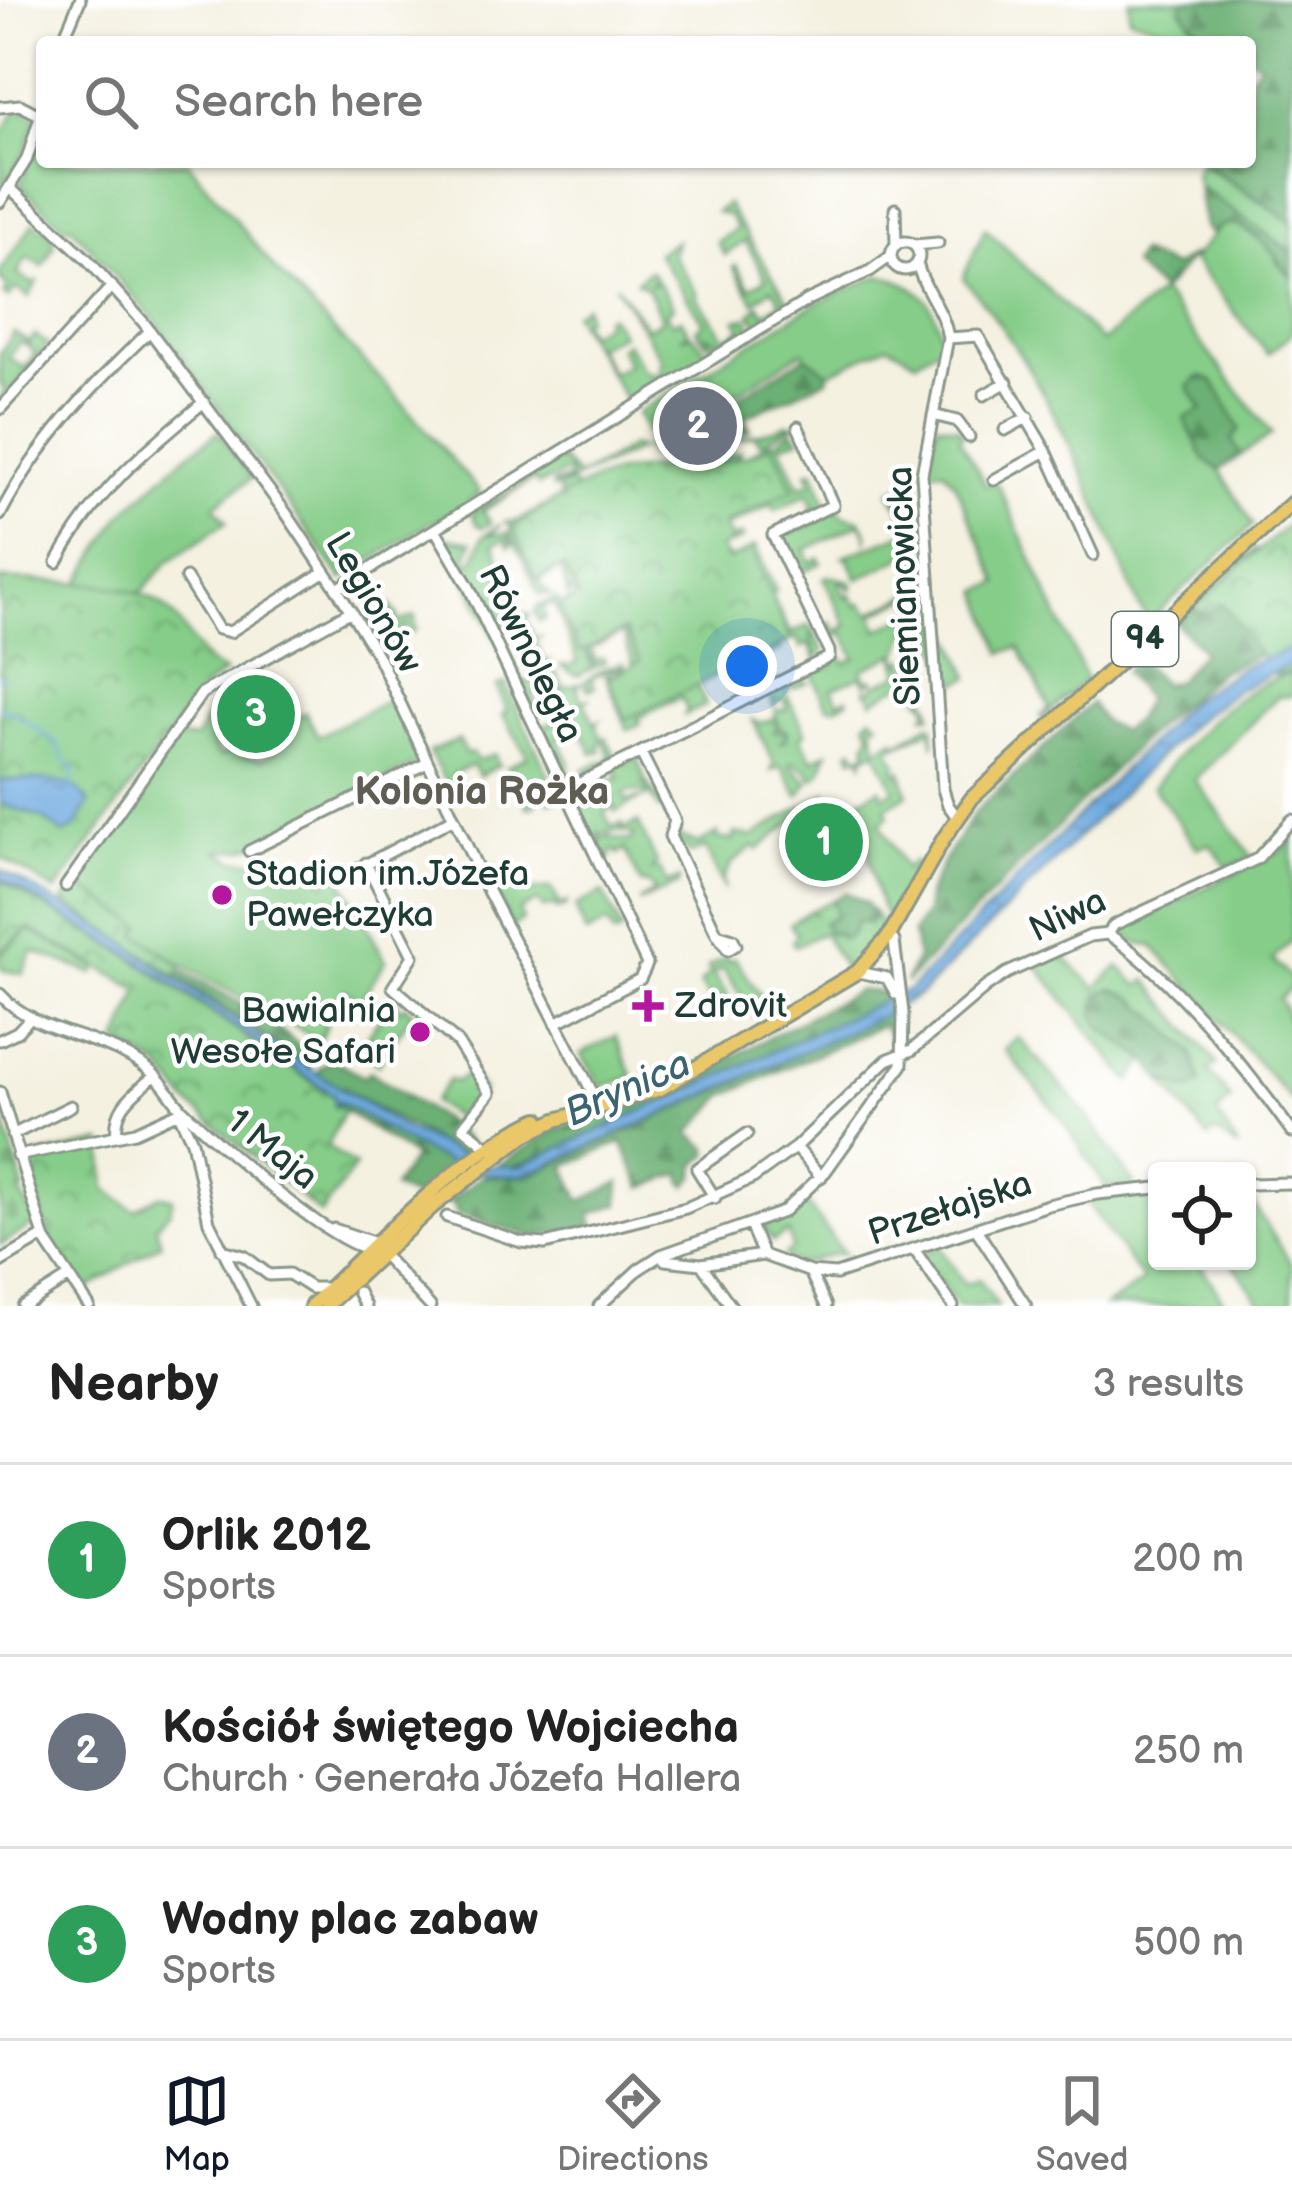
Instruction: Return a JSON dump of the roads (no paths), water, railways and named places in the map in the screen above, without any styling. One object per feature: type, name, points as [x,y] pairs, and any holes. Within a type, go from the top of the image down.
[{"type":"main road","name":"94","points":[[326,1306],[378,1251],[460,1178],[535,1121],[598,1104],[705,1061],[857,972],[889,936],[957,817],[996,773],[1292,503]]},
{"type":"main road","name":"94","points":[[312,1305],[357,1263],[378,1251]]},
{"type":"street","points":[[65,36],[80,0]]},
{"type":"street","points":[[0,107],[20,105],[36,111]]},
{"type":"street","points":[[0,202],[28,159],[36,131]]},
{"type":"street","name":"Legionów","points":[[10,188],[112,286],[150,331],[351,611],[598,1104]]},
{"type":"street","points":[[924,285],[912,244],[896,215],[897,260],[924,285],[941,312],[948,338],[978,336],[1046,451],[1093,555]]},
{"type":"street","points":[[337,590],[808,300],[897,260],[918,260],[938,243],[912,244],[897,260]]},
{"type":"street","points":[[0,409],[112,286]]},
{"type":"street","points":[[0,515],[46,440],[150,331]]},
{"type":"street","name":"Siemianowicka","points":[[948,338],[922,474],[943,789],[957,817]]},
{"type":"street","points":[[984,395],[1007,382]]},
{"type":"street","points":[[58,562],[98,496],[204,402]]},
{"type":"street","points":[[933,416],[957,422],[969,437]]},
{"type":"street","points":[[1006,430],[1028,417]]},
{"type":"street","points":[[566,790],[830,656],[773,535],[833,505],[798,427]]},
{"type":"street","points":[[994,480],[1046,451]]},
{"type":"street","name":"Równoległa","points":[[435,529],[469,587],[647,964],[646,973],[556,1023]]},
{"type":"street","points":[[186,578],[218,629],[230,632],[325,571]]},
{"type":"street","points":[[67,886],[202,693],[351,611]]},
{"type":"street","points":[[641,753],[675,821],[670,836],[717,934]]},
{"type":"street","points":[[249,851],[427,763]]},
{"type":"street","points":[[348,874],[454,818]]},
{"type":"street","name":"Niwa","points":[[447,1217],[521,1242],[545,1244],[715,1198],[796,1147],[887,1060],[903,1054],[1007,973],[1090,936],[1108,934],[1114,925],[1257,859],[1292,820]]},
{"type":"street","points":[[366,863],[412,956],[393,987],[467,1054],[490,1093],[463,1126],[488,1155]]},
{"type":"street","points":[[1108,934],[1150,965],[1292,1132]]},
{"type":"street","points":[[599,1306],[638,1268],[661,1255],[783,1212],[821,1177],[895,1079],[903,1054],[894,941],[889,936]]},
{"type":"street","points":[[857,972],[887,978],[898,990]]},
{"type":"street","points":[[0,994],[31,1017],[122,1053],[155,1075],[181,1111],[209,1222],[251,1306]]},
{"type":"street","points":[[0,1040],[17,1032],[31,1017]]},
{"type":"street","points":[[119,1132],[124,1103],[155,1075]]},
{"type":"street","points":[[0,1092],[44,1236],[89,1306]]},
{"type":"street","points":[[13,1135],[71,1106]]},
{"type":"street","points":[[17,1156],[119,1132],[181,1111]]},
{"type":"street","name":"1 Maja","points":[[181,1111],[343,1240],[378,1251]]},
{"type":"street","points":[[192,1141],[200,1126]]},
{"type":"street","points":[[715,1198],[697,1169],[747,1134]]},
{"type":"street","points":[[796,1147],[821,1177]]},
{"type":"street","points":[[1256,1184],[1292,1184]]},
{"type":"street","name":"Przełajska","points":[[661,1255],[665,1260],[701,1264],[763,1255],[810,1273],[843,1273],[1081,1197],[1148,1189]]},
{"type":"street","points":[[750,1225],[763,1255]]},
{"type":"street","name":"1 Maja","points":[[328,1228],[370,1241],[430,1306]]},
{"type":"street","points":[[976,1229],[1025,1306]]},
{"type":"street","points":[[0,1262],[44,1236]]},
{"type":"street","points":[[343,1240],[357,1263]]},
{"type":"street","points":[[222,1250],[244,1256],[269,1274],[294,1276],[310,1288],[331,1288]]},
{"type":"street","points":[[914,1250],[953,1306]]},
{"type":"street","points":[[701,1264],[731,1306]]},
{"type":"street","points":[[810,1273],[826,1306]]},
{"type":"street","points":[[23,1306],[68,1278]]},
{"type":"street","points":[[310,1288],[312,1305]]},
{"type":"street","points":[[358,1292],[365,1306]]},
{"type":"water","points":[[1292,648],[1292,664],[1237,690],[1194,722],[921,994],[883,1016],[527,1174],[477,1172],[453,1164],[339,1101],[335,1106],[334,1095],[135,958],[0,878],[0,869],[115,936],[264,1040],[409,1131],[485,1165],[518,1167],[910,989],[1191,700],[1242,667]]},
{"type":"water","points":[[0,780],[62,783],[82,793],[89,803],[75,828],[64,834],[42,818],[0,804]]},
{"type":"waterway","points":[[0,708],[54,742],[75,770],[70,786]]},
{"type":"place","name":"Kościół świętego Wojciecha","points":[[698,426]]},
{"type":"place","name":"Wodny plac zabaw","points":[[256,714]]},
{"type":"place","name":"Orlik 2012","points":[[824,842]]},
{"type":"place","name":"Stadion im.Józefa Pawełczyka","points":[[222,895]]},
{"type":"place","name":"Zdrovit","points":[[648,1006]]},
{"type":"place","name":"Bawialnia Wesołe Safari","points":[[420,1032]]},
{"type":"district","name":"Kolonia Rożka","points":[[482,792]]},
{"type":"water label","name":"Brynica","points":[[628,1089]]}]
